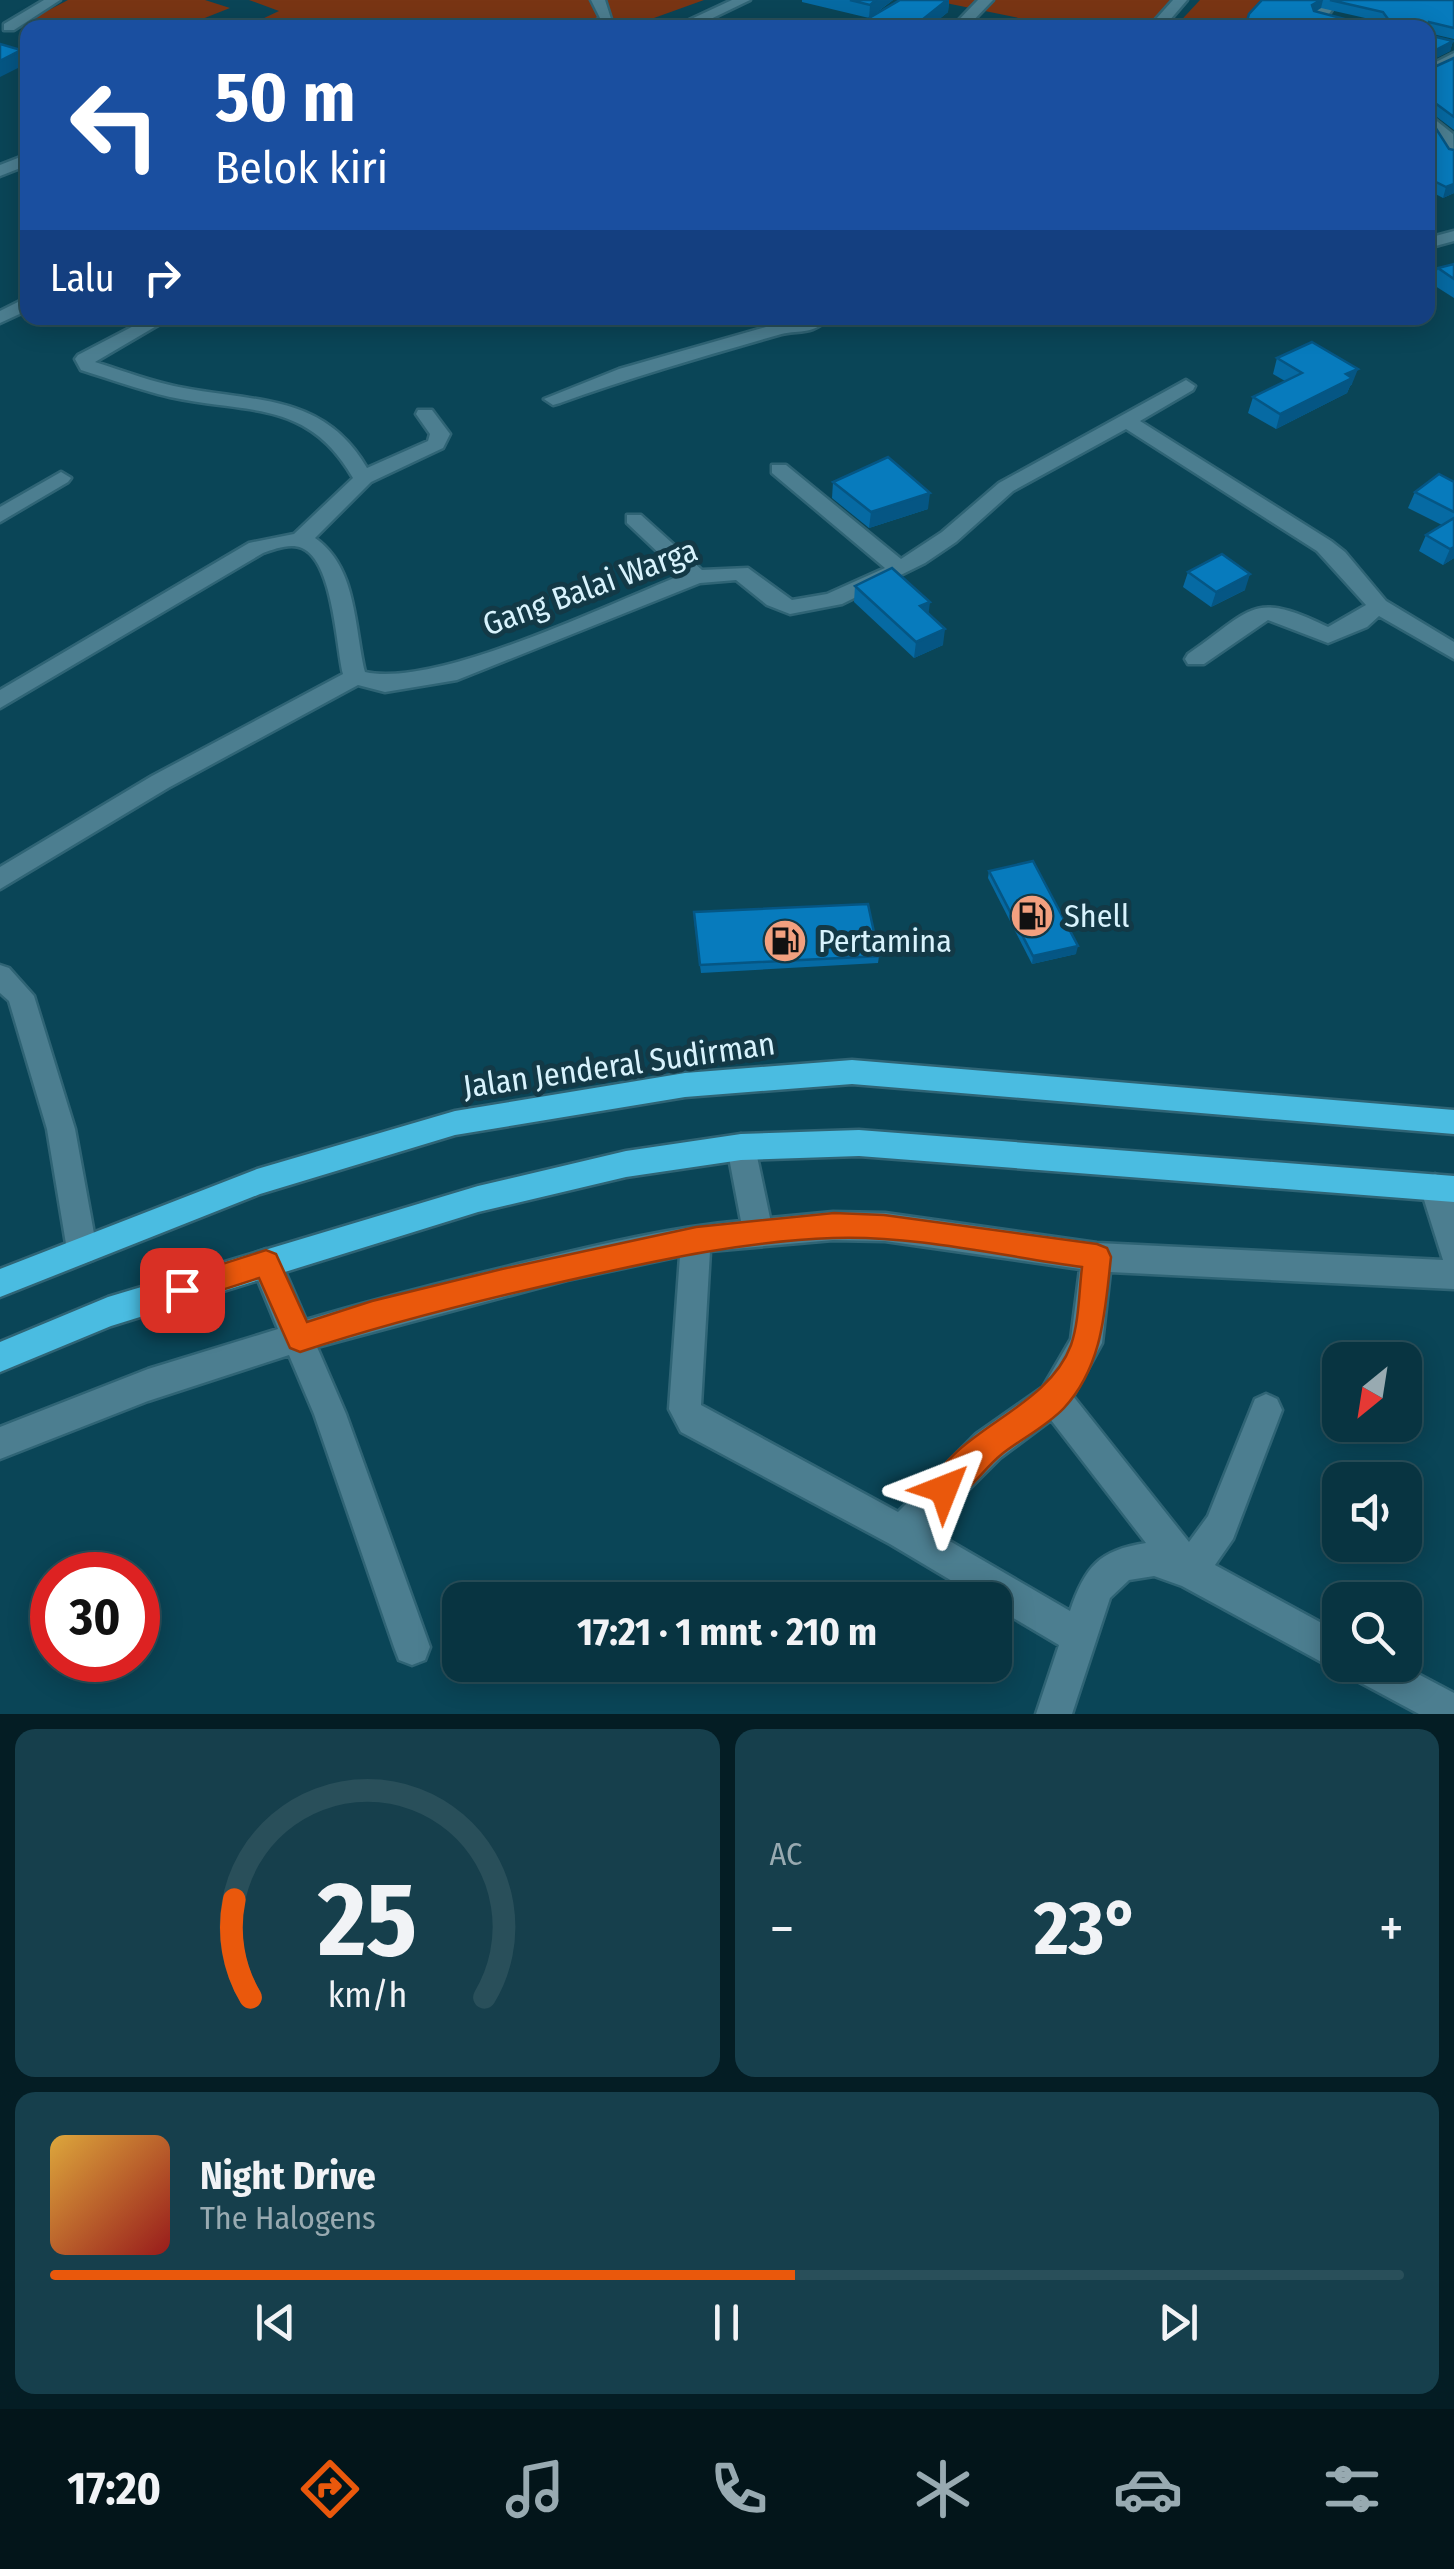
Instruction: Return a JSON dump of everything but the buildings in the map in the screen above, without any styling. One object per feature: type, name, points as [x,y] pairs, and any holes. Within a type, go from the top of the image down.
[{"type":"main road","name":"Jalan Jenderal Sudirman","points":[[0,1283],[257,1182],[456,1123],[685,1084],[852,1072],[1454,1122]]},
{"type":"main road","points":[[0,1357],[108,1312],[478,1200],[626,1164],[740,1148],[859,1143],[1445,1188]]},
{"type":"street","points":[[4,26],[54,0]]},
{"type":"street","points":[[966,20],[986,0]]},
{"type":"street","points":[[1162,20],[1180,0]]},
{"type":"street","points":[[702,20],[749,4]]},
{"type":"street","points":[[724,20],[749,4]]},
{"type":"street","points":[[1448,129],[1454,154]]},
{"type":"street","points":[[0,700],[256,548],[275,540],[300,538],[359,486],[362,478],[351,450],[326,428],[286,408],[171,392],[87,366],[84,359],[148,325]]},
{"type":"street","points":[[553,399],[768,325]]},
{"type":"street","name":"Gang Balai Warga","points":[[356,677],[385,684],[448,676],[697,578],[741,573],[780,604],[794,608],[834,598],[928,552],[1007,487],[1186,386]]},
{"type":"street","points":[[362,478],[436,444],[440,434],[425,414]]},
{"type":"street","points":[[1128,422],[1324,546],[1338,557],[1378,606],[1454,652]]},
{"type":"street","points":[[779,469],[897,567]]},
{"type":"street","points":[[0,516],[61,478]]},
{"type":"street","points":[[0,491],[20,503]]},
{"type":"street","points":[[634,519],[697,578]]},
{"type":"street","points":[[0,879],[160,782],[356,677],[338,575],[324,556],[300,538]]},
{"type":"street","points":[[1196,659],[1264,612],[1283,614],[1328,636],[1359,622],[1378,606]]},
{"type":"street","points":[[0,976],[21,996],[61,1130],[82,1250]]},
{"type":"street","points":[[740,1148],[758,1234]]},
{"type":"street","points":[[1445,1188],[1454,1250]]},
{"type":"street","points":[[0,1443],[148,1385],[372,1314],[696,1239],[834,1226],[884,1227],[1097,1257],[1454,1275]]},
{"type":"street","points":[[696,1239],[685,1409],[693,1421],[902,1532],[1080,1637]]},
{"type":"street","points":[[902,1532],[988,1446],[1054,1398],[1086,1343],[1097,1257]]},
{"type":"street","points":[[266,1263],[300,1338],[412,1647]]},
{"type":"street","points":[[1054,1398],[1190,1571]]},
{"type":"street","points":[[1190,1571],[1221,1527],[1266,1410]]},
{"type":"street","points":[[1054,1714],[1096,1587],[1122,1564],[1154,1559],[1190,1571],[1322,1642]]},
{"type":"street","points":[[1397,1682],[1454,1713]]},
{"type":"shaded area","points":[[68,0],[205,0],[230,8],[200,20],[30,20]]},
{"type":"shaded area","points":[[249,0],[704,0],[648,20],[260,20],[279,11]]},
{"type":"shaded area","points":[[931,0],[1175,0],[1151,20],[1029,20]]},
{"type":"shaded area","points":[[1200,0],[1266,0],[1247,20],[1181,20]]},
{"type":"place","name":"Shell","points":[[1032,916]]},
{"type":"place","name":"Pertamina","points":[[785,941]]},
{"type":"route","points":[[182,1290],[266,1263],[300,1338],[372,1314],[696,1239],[834,1226],[884,1227],[1097,1257],[1086,1343],[1054,1398],[988,1446],[944,1489]]}]
